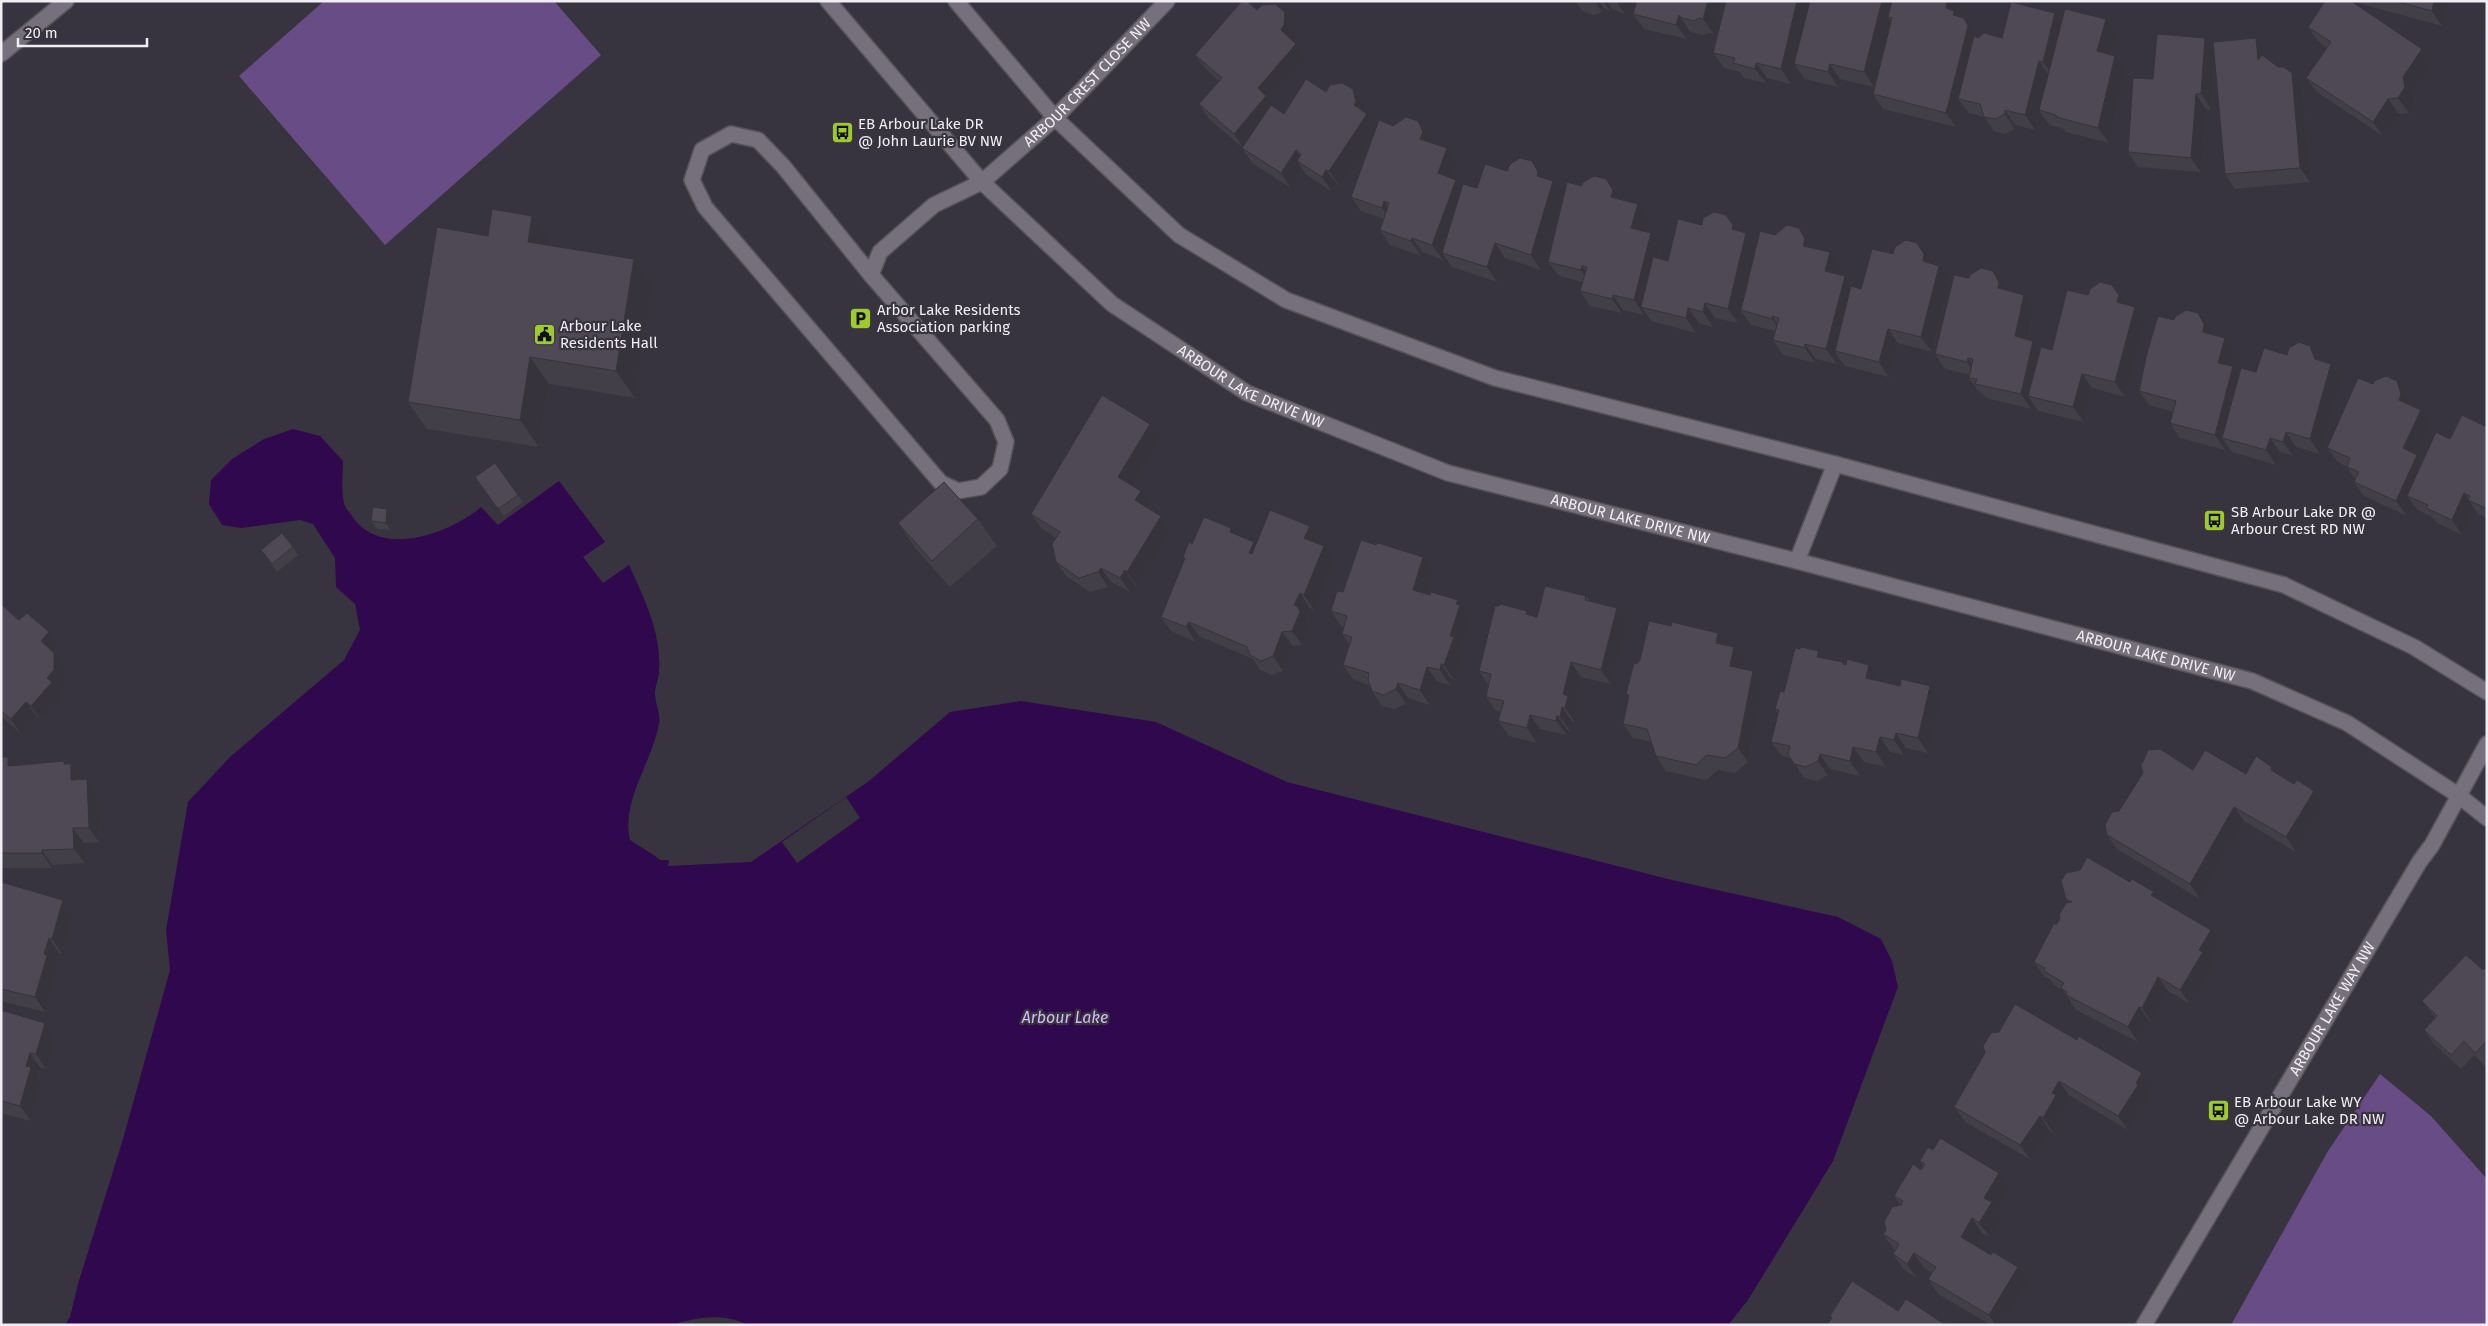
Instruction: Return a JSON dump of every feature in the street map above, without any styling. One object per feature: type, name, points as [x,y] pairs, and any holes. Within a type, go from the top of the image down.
[{"type":"street","points":[[1,54],[66,1]]},
{"type":"street","name":"ARBOUR LAKE DRIVE NW","points":[[828,1],[982,182],[1112,304],[1247,393],[1448,473],[1797,560],[2252,681],[2347,723],[2458,795],[2487,818]]},
{"type":"street","points":[[956,1],[1055,118],[1179,235],[1286,300],[1495,378],[1835,464],[2284,584],[2414,646],[2487,692]]},
{"type":"street","name":"ARBOUR CREST CLOSE NW","points":[[871,275],[880,252],[934,205],[982,182],[1055,118],[1167,1]]},
{"type":"street","points":[[731,134],[758,140],[783,166],[871,275],[997,420],[1006,442],[1000,470],[981,487],[958,491],[941,483],[729,236],[705,207],[692,180],[702,150],[731,134]]},
{"type":"street","points":[[1797,560],[1835,464]]},
{"type":"street","name":"ARBOUR LAKE WAY NW","points":[[2144,1325],[2298,1064],[2420,861],[2432,845],[2487,744]]},
{"type":"shaded area","points":[[324,1],[554,1],[601,55],[385,245],[239,76]]},
{"type":"shaded area","points":[[2380,1074],[2431,1116],[2487,1179],[2487,1325],[2231,1325],[2328,1151]]},
{"type":"water","name":"Arbour Lake","points":[[293,429],[320,436],[343,461],[343,493],[346,507],[354,519],[367,531],[382,537],[399,539],[435,533],[468,517],[481,507],[498,525],[559,481],[605,542],[583,557],[603,583],[629,565],[646,603],[655,630],[659,657],[659,674],[655,693],[659,724],[633,796],[628,825],[630,840],[661,860],[669,860],[668,866],[751,862],[869,781],[950,712],[1021,701],[1156,722],[1287,782],[1672,880],[1838,917],[1881,939],[1892,961],[1898,987],[1833,1161],[1748,1300],[1728,1325],[747,1325],[719,1317],[700,1318],[671,1325],[65,1325],[70,1317],[78,1284],[123,1139],[170,970],[166,930],[188,802],[230,757],[344,660],[360,630],[355,604],[336,587],[335,558],[313,524],[300,520],[241,528],[222,525],[209,504],[211,480],[232,459],[264,439]]},
{"type":"pier","points":[[846,797],[860,818],[797,863],[782,842]]},
{"type":"building","points":[[1242,1],[1247,1],[1257,10],[1262,5],[1275,4],[1285,12],[1284,25],[1281,30],[1296,44],[1258,88],[1266,96],[1234,134],[1199,104],[1222,78],[1195,55]]},
{"type":"building","points":[[1637,1],[1708,1],[1703,19],[1699,18],[1694,21],[1679,15],[1676,25],[1633,14]]},
{"type":"building","points":[[1726,1],[1797,1],[1781,69],[1756,63],[1755,69],[1733,63],[1735,58],[1713,53]]},
{"type":"building","points":[[1810,1],[1882,1],[1864,72],[1830,64],[1828,72],[1794,64]]},
{"type":"building","points":[[1892,1],[1947,1],[1946,8],[1954,11],[1953,15],[1964,18],[1968,26],[1946,113],[1873,94],[1892,18],[1888,17]]},
{"type":"building","points":[[2325,1],[2351,1],[2422,49],[2403,77],[2405,87],[2398,98],[2388,99],[2373,122],[2306,78],[2331,42],[2308,27]]},
{"type":"building","points":[[2395,1],[2434,1],[2432,11]]},
{"type":"building","points":[[2011,2],[2055,13],[2043,62],[2039,61],[2025,115],[2005,110],[2005,114],[1995,119],[1984,117],[1980,104],[1958,99],[1974,36],[1978,38],[1984,33],[2002,38]]},
{"type":"building","points":[[2065,9],[2106,19],[2097,51],[2115,56],[2098,128],[2056,117],[2056,115],[2039,110]]},
{"type":"building","points":[[2157,34],[2205,38],[2201,94],[2196,94],[2191,158],[2128,152],[2133,78],[2153,79]]},
{"type":"building","points":[[2256,38],[2258,60],[2262,55],[2278,67],[2284,67],[2292,73],[2300,168],[2225,174],[2213,42]]},
{"type":"building","points":[[1306,79],[1326,92],[1330,85],[1342,83],[1353,89],[1356,102],[1354,105],[1367,114],[1329,171],[1326,170],[1322,177],[1297,161],[1301,154],[1296,150],[1281,173],[1242,148],[1271,105],[1284,114]]},
{"type":"building","points":[[1406,117],[1418,121],[1423,132],[1420,139],[1447,148],[1438,173],[1456,180],[1432,245],[1412,238],[1411,241],[1380,230],[1389,203],[1384,201],[1382,208],[1351,197],[1379,120],[1393,126]]},
{"type":"building","points":[[1520,158],[1532,161],[1538,172],[1537,176],[1553,181],[1531,255],[1495,243],[1487,267],[1442,253],[1463,184],[1477,188],[1485,164],[1507,171],[1510,164]]},
{"type":"building","points":[[1594,176],[1606,179],[1613,190],[1611,197],[1638,204],[1631,228],[1651,233],[1634,300],[1613,295],[1612,299],[1580,291],[1587,267],[1582,266],[1581,270],[1548,262],[1567,182],[1582,186],[1582,183]]},
{"type":"building","name":"Arbour Lake Residents Hall","points":[[492,209],[532,216],[528,242],[634,259],[616,371],[530,357],[520,420],[408,402],[437,227],[488,236]]},
{"type":"building","points":[[1714,212],[1726,215],[1733,225],[1732,229],[1746,233],[1728,309],[1705,303],[1703,312],[1688,308],[1686,318],[1641,307],[1653,257],[1668,261],[1678,219],[1702,225],[1703,218]]},
{"type":"building","points":[[1787,225],[1799,228],[1805,239],[1803,246],[1830,252],[1825,271],[1845,276],[1826,349],[1805,344],[1805,348],[1773,340],[1779,318],[1772,316],[1772,319],[1741,310],[1760,231],[1775,235]]},
{"type":"building","points":[[1906,240],[1917,243],[1924,254],[1923,261],[1939,266],[1921,337],[1888,329],[1879,362],[1835,351],[1851,286],[1861,289],[1872,249],[1893,254],[1895,247]]},
{"type":"building","points":[[1981,268],[1993,271],[1999,282],[1998,288],[2024,295],[2015,336],[2033,341],[2021,394],[1975,384],[1977,379],[1969,378],[1973,359],[1968,358],[1967,362],[1935,354],[1954,275],[1969,278],[1970,275]]},
{"type":"building","points":[[2100,282],[2112,285],[2119,295],[2117,302],[2135,307],[2115,382],[2082,374],[2073,407],[2028,396],[2041,347],[2052,350],[2067,290],[2088,295],[2090,289]]},
{"type":"building","points":[[2186,310],[2198,313],[2204,324],[2203,332],[2225,338],[2218,363],[2233,366],[2215,435],[2170,423],[2176,401],[2139,391],[2147,353],[2158,316],[2174,320],[2175,317]]},
{"type":"building","points":[[2299,342],[2310,346],[2315,359],[2331,364],[2310,439],[2286,432],[2283,442],[2270,438],[2266,450],[2222,438],[2241,368],[2256,372],[2264,348],[2287,355],[2289,348]]},
{"type":"building","points":[[2386,376],[2397,381],[2401,394],[2399,400],[2421,410],[2403,448],[2417,455],[2396,501],[2354,482],[2359,472],[2347,467],[2350,458],[2327,448],[2358,378],[2373,384],[2374,381]]},
{"type":"building","points":[[1102,395],[1150,424],[1118,477],[1141,491],[1135,500],[1161,516],[1127,572],[1125,570],[1120,578],[1101,568],[1098,572],[1079,578],[1056,562],[1052,544],[1060,532],[1031,514]]},
{"type":"building","points":[[2462,415],[2487,427],[2487,509],[2468,500],[2470,496],[2464,493],[2452,520],[2426,508],[2428,505],[2407,496],[2436,432],[2450,439]]},
{"type":"building","points":[[495,463],[518,495],[498,509],[475,477]]},
{"type":"building","points":[[944,482],[978,519],[932,561],[898,523]]},
{"type":"building","points":[[373,507],[387,509],[386,523],[371,521]]},
{"type":"building","points":[[1270,510],[1310,526],[1304,538],[1324,546],[1304,595],[1300,593],[1294,605],[1297,606],[1300,612],[1292,631],[1282,632],[1273,656],[1261,661],[1250,655],[1247,647],[1189,622],[1186,627],[1161,617],[1185,558],[1183,557],[1189,542],[1192,544],[1204,517],[1231,528],[1230,532],[1254,542],[1249,553],[1252,554]]},
{"type":"building","points":[[282,533],[293,547],[272,564],[261,550]]},
{"type":"building","points":[[1361,540],[1376,545],[1378,543],[1423,557],[1413,590],[1430,595],[1431,592],[1458,600],[1456,604],[1460,605],[1450,636],[1454,637],[1444,665],[1441,664],[1440,670],[1427,667],[1420,690],[1398,683],[1396,689],[1384,695],[1372,691],[1368,680],[1369,673],[1343,665],[1352,637],[1342,634],[1347,616],[1331,611],[1337,591],[1343,592]]},
{"type":"building","points":[[1545,586],[1586,596],[1585,600],[1617,608],[1601,670],[1571,662],[1563,694],[1568,696],[1565,708],[1562,707],[1560,717],[1557,716],[1556,721],[1530,715],[1527,728],[1498,721],[1504,701],[1486,697],[1491,674],[1479,671],[1495,606],[1500,604],[1527,611],[1526,614],[1537,617]]},
{"type":"building","points":[[1,604],[19,620],[27,613],[49,632],[41,641],[54,653],[54,670],[47,678],[52,682],[31,706],[26,702],[11,719],[1,711]]},
{"type":"building","points":[[1649,621],[1671,626],[1672,622],[1718,633],[1716,643],[1734,647],[1730,666],[1753,671],[1738,748],[1725,758],[1707,755],[1696,765],[1656,756],[1647,729],[1623,724],[1629,695],[1626,694],[1634,663],[1637,664],[1640,660]]},
{"type":"building","points":[[1801,647],[1819,651],[1817,657],[1843,662],[1846,665],[1847,659],[1869,665],[1866,678],[1900,686],[1901,679],[1930,686],[1918,738],[1896,733],[1894,740],[1880,737],[1876,752],[1853,747],[1850,761],[1820,754],[1818,761],[1806,767],[1794,764],[1788,754],[1790,746],[1771,742],[1779,710],[1775,709],[1780,691],[1784,692],[1795,648],[1800,649]]},
{"type":"building","points":[[2160,749],[2193,770],[2205,750],[2246,774],[2256,756],[2272,767],[2271,770],[2294,784],[2297,780],[2314,791],[2286,837],[2234,807],[2190,884],[2107,835],[2105,825],[2112,812],[2119,811],[2143,773],[2141,766],[2148,750]]},
{"type":"building","points":[[1,757],[8,757],[8,766],[64,761],[64,764],[71,764],[71,780],[87,779],[89,828],[73,828],[74,849],[42,850],[42,853],[1,853]]},
{"type":"building","points":[[2087,857],[2130,882],[2132,879],[2154,892],[2151,895],[2211,930],[2199,950],[2203,952],[2180,990],[2158,977],[2142,1008],[2139,1007],[2128,1027],[2066,995],[2067,992],[2061,988],[2064,983],[2044,971],[2045,968],[2034,962],[2054,923],[2056,925],[2060,919],[2059,915],[2066,903],[2072,902],[2066,899],[2061,881],[2066,873],[2080,870]]},
{"type":"building","points":[[1,882],[63,900],[52,939],[49,938],[44,954],[47,956],[35,997],[1,989]]},
{"type":"building","points":[[2466,955],[2483,970],[2484,968],[2487,970],[2487,1041],[2475,1053],[2464,1041],[2451,1055],[2424,1030],[2437,1016],[2422,1001]]},
{"type":"building","points":[[2015,1004],[2077,1040],[2078,1036],[2142,1073],[2136,1083],[2138,1085],[2118,1116],[2059,1081],[2052,1093],[2056,1095],[2043,1118],[2040,1116],[2020,1145],[1954,1107],[1985,1053],[1983,1046],[1991,1033],[1999,1032]]},
{"type":"building","points":[[1,1010],[45,1023],[36,1054],[30,1053],[26,1066],[31,1067],[20,1106],[1,1101]]},
{"type":"building","points":[[1940,1138],[1999,1173],[1984,1198],[1992,1202],[1979,1223],[1972,1218],[1961,1237],[1991,1255],[1993,1252],[2018,1267],[1989,1315],[1928,1279],[1936,1267],[1914,1253],[1907,1264],[1893,1254],[1899,1244],[1883,1234],[1886,1230],[1884,1222],[1892,1207],[1901,1205],[1903,1201],[1894,1196],[1913,1164],[1921,1170],[1925,1164],[1920,1161],[1928,1147],[1933,1150]]},
{"type":"building","points":[[1852,1281],[1898,1311],[1906,1299],[1946,1325],[1827,1325],[1832,1318],[1830,1316]]},
{"type":"place","name":"EB Arbour Lake DR @ John Laurie BV NW","points":[[842,133]]},
{"type":"place","name":"Arbor Lake Residents Association parking","points":[[861,319]]},
{"type":"place","name":"Arbour Lake Residents Hall","points":[[544,335]]},
{"type":"place","name":"SB Arbour Lake DR @ Arbour Crest RD NW","points":[[2215,521]]},
{"type":"place","name":"EB Arbour Lake WY @ Arbour Lake DR NW","points":[[2218,1111]]}]
